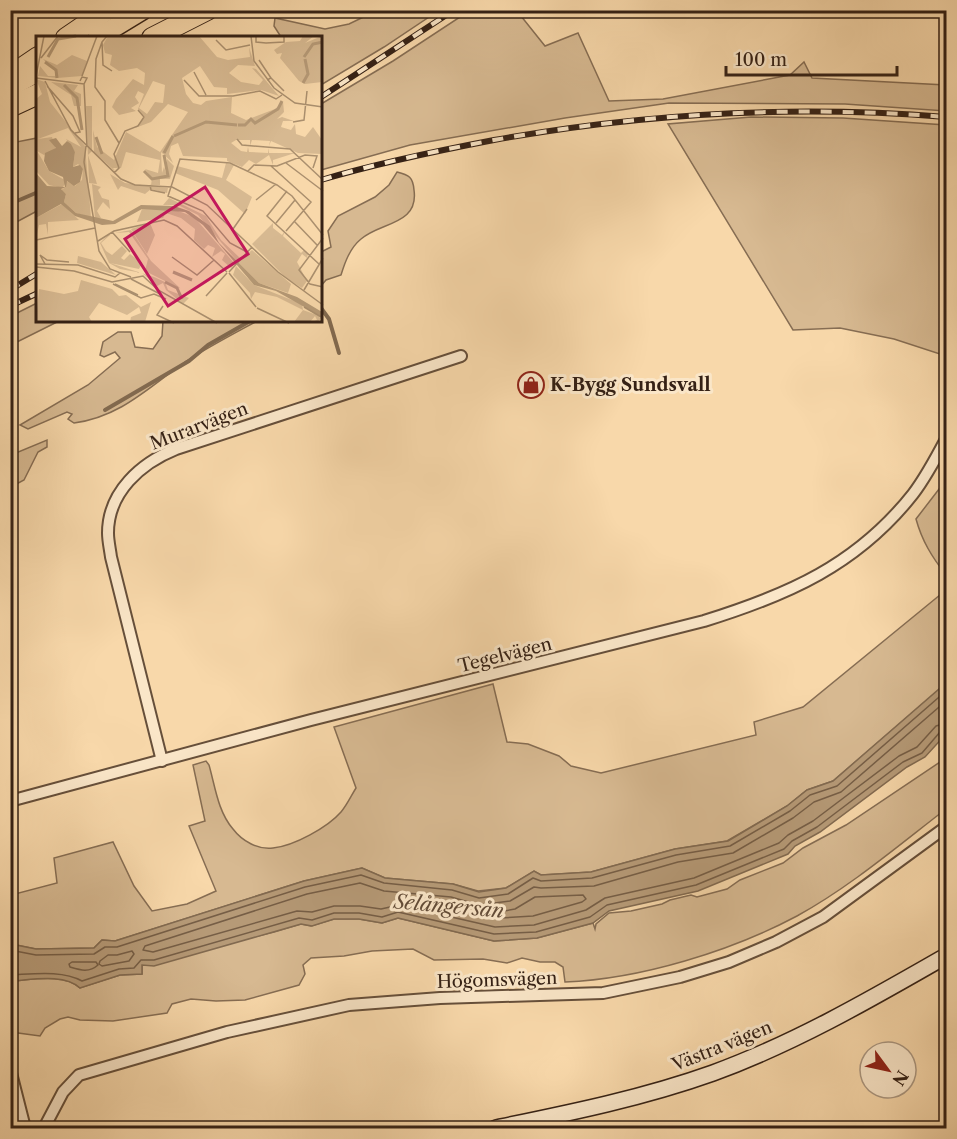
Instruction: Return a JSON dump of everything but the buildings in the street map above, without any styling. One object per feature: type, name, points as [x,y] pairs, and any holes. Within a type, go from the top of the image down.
[{"type":"highway","points":[[69,36],[107,10]]},
{"type":"highway","points":[[156,36],[207,10]]},
{"type":"highway","points":[[10,76],[36,58]]},
{"type":"highway","points":[[10,107],[36,95]]},
{"type":"main road","points":[[100,36],[143,10]]},
{"type":"main road","points":[[10,88],[36,73]]},
{"type":"street","name":"Murarvägen","points":[[162,761],[109,540],[108,532],[113,507],[125,484],[140,468],[176,449],[461,356]]},
{"type":"street","name":"Tegelvägen","points":[[10,801],[291,725],[704,621],[752,606],[793,589],[829,570],[880,530],[915,492],[946,439]]},
{"type":"street","name":"Högomsvägen","points":[[44,1128],[63,1092],[79,1075],[253,1025],[349,1005],[440,998],[603,993],[680,977],[729,962],[777,942],[823,917],[946,826]]},
{"type":"street","name":"Västra vägen","points":[[496,1128],[619,1102],[715,1072],[850,1011],[946,956]]},
{"type":"street","points":[[10,1069],[25,1128]]},
{"type":"shaded area","points":[[378,10],[438,11],[322,84],[322,36],[280,36],[274,26],[275,18],[325,29],[349,24]]},
{"type":"shaded area","points":[[469,11],[517,11],[545,46],[578,33],[609,101],[663,99],[790,75],[804,62],[812,78],[946,85],[946,111],[845,104],[669,103],[565,118],[410,145],[322,170],[322,103],[393,61]]},
{"type":"shaded area","points":[[751,117],[843,118],[946,125],[946,356],[894,339],[840,328],[793,330],[668,124]]},
{"type":"shaded area","points":[[36,138],[36,212],[11,225],[11,143]]},
{"type":"shaded area","points":[[397,172],[411,179],[414,201],[410,210],[396,221],[361,239],[346,260],[341,275],[326,280],[322,285],[322,252],[331,247],[328,231],[338,216],[375,197],[389,185]]},
{"type":"shaded area","points":[[36,304],[36,322],[57,322],[11,345],[11,316]]},
{"type":"shaded area","points":[[163,322],[255,322],[194,356],[133,400],[106,415],[74,423],[68,419],[72,414],[67,412],[28,429],[20,425],[88,385],[120,358],[115,352],[104,357],[100,355],[103,342],[118,332],[131,332],[135,347],[153,349],[162,336]]},
{"type":"shaded area","points":[[47,440],[47,447],[38,452],[24,480],[11,487],[11,455]]},
{"type":"shaded area","points":[[946,480],[946,575],[928,548],[916,519]]},
{"type":"shaded area","points":[[946,590],[945,685],[833,781],[807,790],[787,806],[727,841],[675,849],[591,872],[541,875],[534,871],[506,888],[478,891],[453,884],[385,878],[362,868],[304,881],[115,941],[102,940],[94,948],[36,949],[11,944],[11,895],[57,883],[54,858],[113,842],[134,886],[152,911],[187,904],[216,891],[189,826],[205,821],[193,765],[206,761],[209,765],[224,815],[241,837],[262,848],[281,846],[300,840],[328,824],[343,809],[356,788],[334,727],[493,684],[507,742],[528,744],[559,756],[571,766],[601,773],[756,735],[754,722],[803,707]]},
{"type":"shaded area","points":[[946,758],[946,809],[892,851],[817,905],[797,916],[744,941],[685,961],[624,975],[565,982],[563,967],[555,962],[540,962],[522,958],[507,963],[483,959],[434,960],[413,949],[372,951],[311,958],[303,965],[305,974],[299,985],[245,1000],[191,999],[172,1004],[167,1013],[113,1021],[80,1020],[68,1017],[45,1028],[40,1036],[11,1032],[10,981],[56,979],[73,983],[80,988],[120,975],[142,974],[142,965],[301,924],[311,926],[334,919],[359,919],[382,923],[398,918],[494,941],[537,938],[593,923],[595,929],[596,924],[609,913],[631,911],[691,895],[697,897],[727,889],[740,880],[783,863],[803,848],[846,825]]},
{"type":"water","name":"Selångersån","points":[[946,683],[946,734],[925,757],[907,767],[820,832],[795,846],[788,854],[698,891],[609,911],[593,923],[537,938],[494,941],[398,918],[382,923],[359,919],[334,919],[312,926],[301,924],[154,966],[142,965],[142,974],[120,975],[80,988],[65,980],[56,979],[11,981],[11,944],[36,949],[94,948],[102,940],[115,941],[304,881],[362,868],[385,878],[453,884],[479,892],[506,888],[534,871],[541,875],[591,872],[675,849],[728,841],[787,806],[807,790],[833,781]]},
{"type":"waterway","points":[[10,204],[36,193]]},
{"type":"waterway","points":[[322,309],[329,319],[339,353]]},
{"type":"waterway","points":[[105,410],[189,361],[208,345],[248,322]]},
{"type":"railway","points":[[322,96],[454,10]]},
{"type":"railway","points":[[322,180],[472,144],[607,123],[776,112],[889,113],[946,117]]},
{"type":"railway","points":[[10,290],[36,274]]},
{"type":"railway","points":[[10,306],[36,294]]},
{"type":"place","name":"K-Bygg Sundsvall","points":[[531,385]]}]
